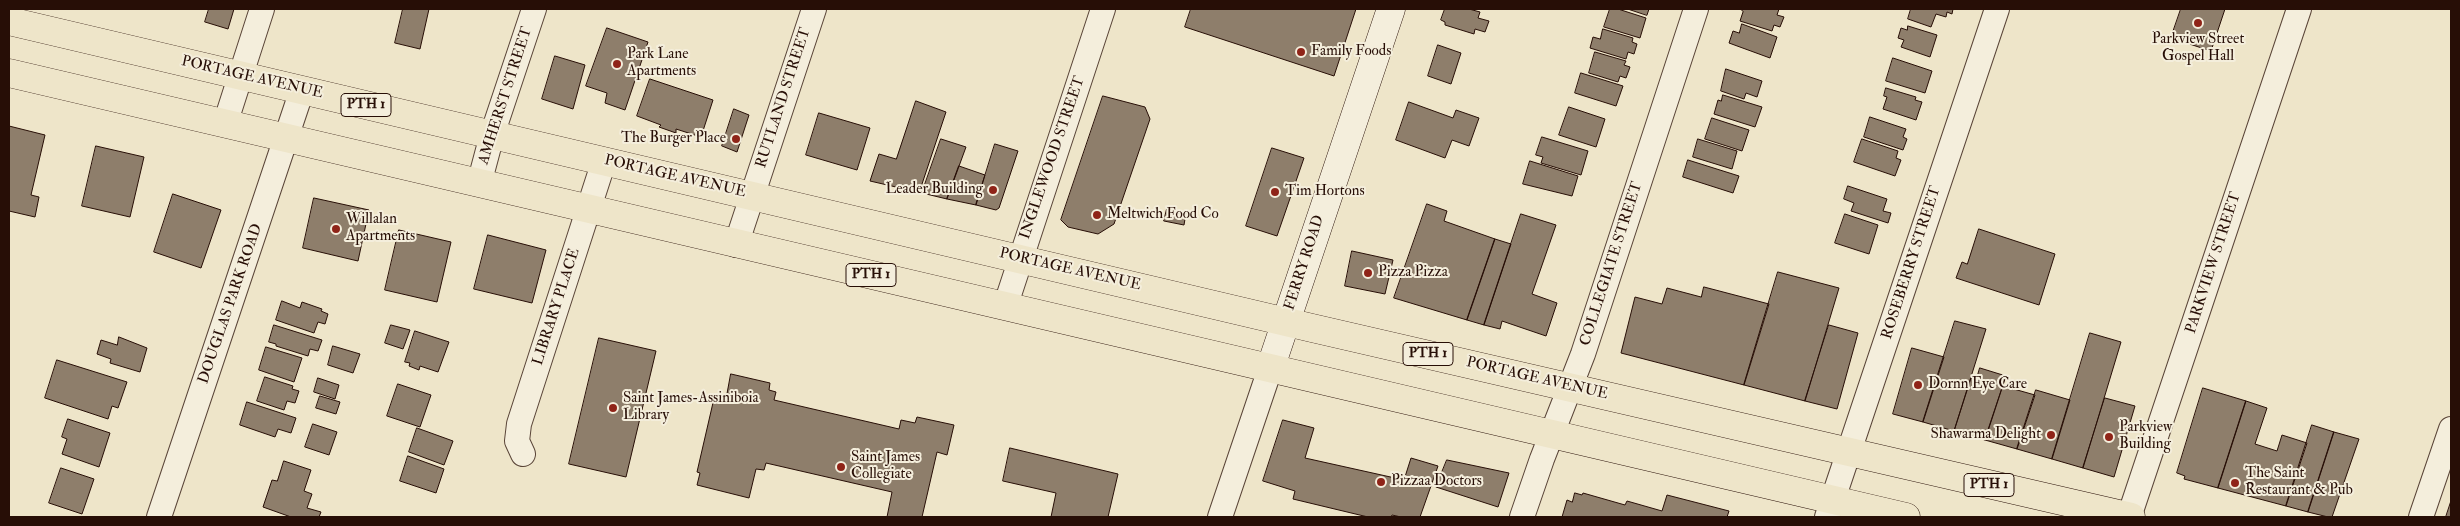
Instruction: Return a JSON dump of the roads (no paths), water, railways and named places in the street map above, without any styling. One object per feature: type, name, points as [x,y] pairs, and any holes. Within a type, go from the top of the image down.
[{"type":"highway","name":"PORTAGE AVENUE","points":[[9,22],[752,195],[1286,322],[1570,386],[2130,517]]},
{"type":"highway","name":"PTH 1","points":[[9,73],[736,245],[1551,434],[1830,508],[1906,517]]},
{"type":"main road","name":"FERRY ROAD","points":[[1270,369],[1391,9]]},
{"type":"street","points":[[226,124],[262,9]]},
{"type":"street","name":"AMHERST STREET","points":[[479,184],[492,135],[534,9]]},
{"type":"street","name":"RUTLAND STREET","points":[[736,245],[814,9]]},
{"type":"street","name":"INGLEWOOD STREET","points":[[1005,307],[1019,258],[1103,9]]},
{"type":"street","name":"COLLEGIATE STREET","points":[[1522,517],[1570,386],[1696,9]]},
{"type":"street","name":"ROSEBERRY STREET","points":[[1830,508],[1997,9]]},
{"type":"street","name":"PARKVIEW STREET","points":[[2130,517],[2299,9]]},
{"type":"street","name":"DOUGLAS PARK ROAD","points":[[159,517],[302,90]]},
{"type":"street","name":"LIBRARY PLACE","points":[[523,454],[517,441],[519,424],[604,161]]},
{"type":"street","name":"FERRY ROAD","points":[[1220,517],[1270,369]]},
{"type":"street","points":[[2421,517],[2451,429]]},
{"type":"place","name":"Parkview Street Gospel Hall","points":[[2198,23]]},
{"type":"place","name":"Family Foods","points":[[1301,52]]},
{"type":"place","name":"Park Lane Apartments","points":[[617,64]]},
{"type":"place","name":"The Burger Place","points":[[736,139]]},
{"type":"place","name":"Leader Building","points":[[993,190]]},
{"type":"place","name":"Tim Hortons","points":[[1275,192]]},
{"type":"place","name":"Meltwich Food Co","points":[[1097,215]]},
{"type":"place","name":"Willalan Apartments","points":[[336,229]]},
{"type":"place","name":"Pizza Pizza","points":[[1368,273]]},
{"type":"place","name":"Dornn Eye Care","points":[[1918,385]]},
{"type":"place","name":"Saint James-Assiniboia Library","points":[[613,408]]},
{"type":"place","name":"Shawarma Delight","points":[[2051,435]]},
{"type":"place","name":"Parkview Building","points":[[2109,437]]},
{"type":"place","name":"Saint James Collegiate","points":[[841,467]]},
{"type":"place","name":"Pizzaa Doctors","points":[[1381,482]]},
{"type":"place","name":"The Saint Restaurant & Pub","points":[[2235,483]]}]
